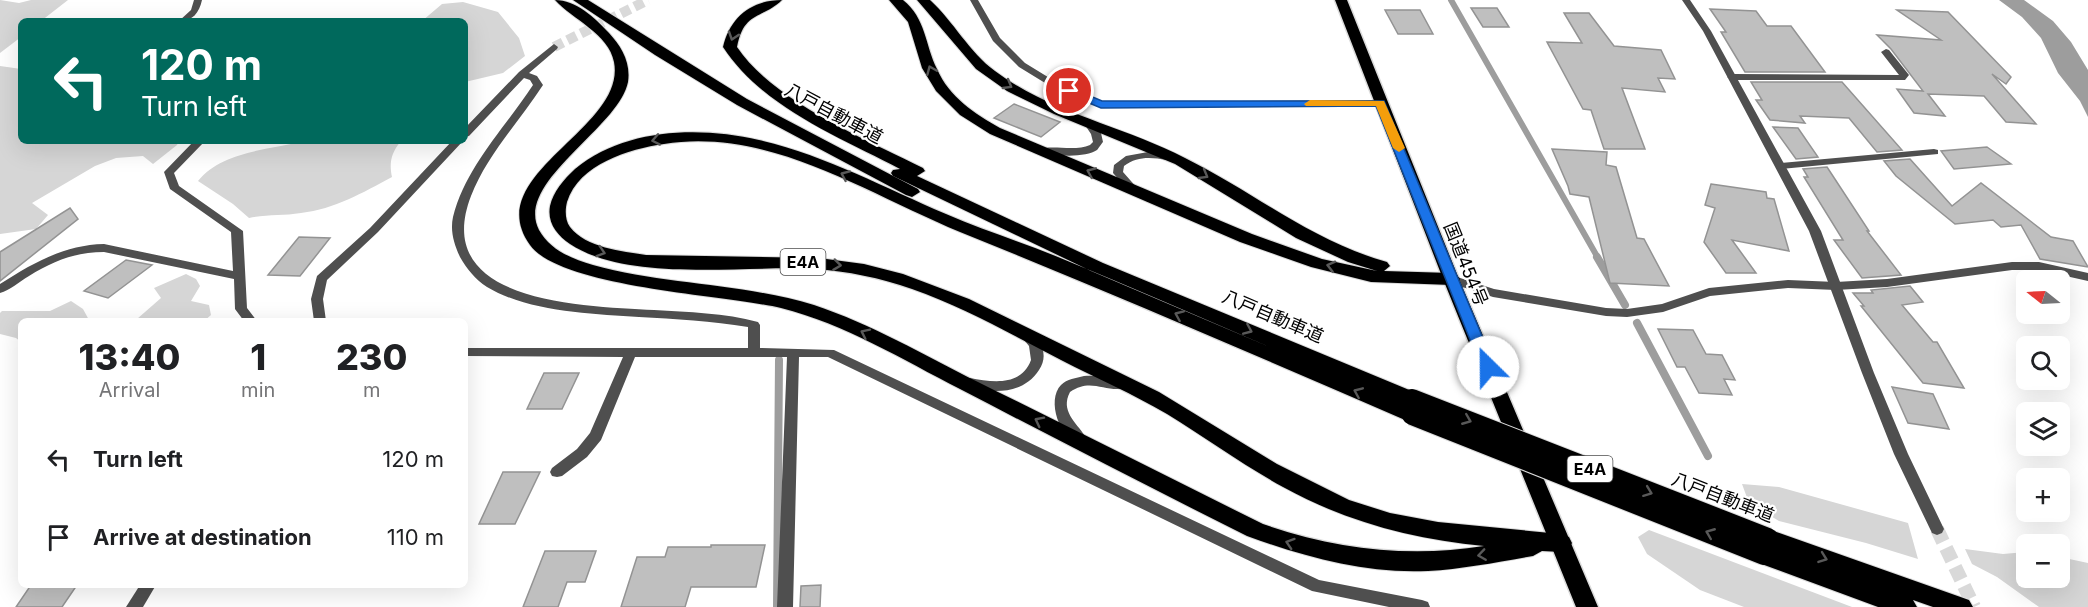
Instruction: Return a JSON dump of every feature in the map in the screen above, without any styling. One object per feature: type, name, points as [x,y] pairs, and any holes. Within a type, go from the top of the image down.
[{"type":"highway","name":"E4A","points":[[561,0],[610,42],[621,62],[623,80],[604,112],[550,169],[534,192],[529,206],[530,231],[536,243],[548,252],[563,260],[604,274],[756,296],[810,310],[859,330],[1255,530],[1293,544],[1364,557],[1448,560],[1561,543]]},
{"type":"highway","name":"八戸自動車道","points":[[579,0],[618,27],[760,113],[872,172],[1054,262],[1766,547],[1905,607]]},
{"type":"highway","name":"八戸自動車道","points":[[598,0],[756,98],[901,174],[1096,267],[1412,407]]},
{"type":"highway","name":"E4A","points":[[776,0],[755,10],[736,26],[730,46],[741,66],[807,113],[1096,267]]},
{"type":"highway","points":[[895,0],[904,6],[915,19],[932,73],[945,94],[958,108],[985,126],[1136,192],[1317,263],[1371,276],[1451,279]]},
{"type":"highway","points":[[923,0],[940,16],[971,58],[992,75],[1020,92],[1179,161],[1336,252],[1384,267],[1451,279]]},
{"type":"highway","name":"国道454号","points":[[1341,0],[1451,279],[1587,607]]},
{"type":"highway","name":"E4A","points":[[1054,262],[939,217],[809,159],[734,139],[671,137],[631,145],[597,161],[582,171],[562,194],[557,206],[557,218],[561,228],[570,237],[583,245],[609,254],[662,261],[814,263],[872,271],[945,295],[1173,409],[1295,485],[1368,516],[1407,526],[1442,531],[1561,543]]},
{"type":"highway","name":"八戸自動車道","points":[[1766,547],[1961,607]]},
{"type":"street","points":[[187,18],[195,11],[198,0]]},
{"type":"street","points":[[974,0],[996,39],[1022,65],[1053,84],[1101,105],[1381,103]]},
{"type":"street","points":[[1686,0],[1732,77],[1815,231],[1897,444],[1937,529]]},
{"type":"street","points":[[468,131],[522,74],[554,47]]},
{"type":"street","points":[[1732,77],[1902,78],[1904,75],[1886,52]]},
{"type":"street","points":[[522,74],[534,78],[538,85],[476,170],[458,217],[458,237],[463,256],[478,274],[501,289],[529,300],[601,310],[747,323],[754,325],[754,352]]},
{"type":"street","points":[[1036,149],[1066,154],[1088,151],[1095,146],[1098,138],[1096,131],[1088,122]]},
{"type":"street","points":[[197,144],[169,172],[174,187],[183,195],[237,231],[241,309],[248,318]]},
{"type":"street","points":[[320,318],[317,298],[321,279],[374,230],[455,144]]},
{"type":"street","points":[[1781,166],[1934,152]]},
{"type":"street","points":[[1136,192],[1123,181],[1118,173],[1119,165],[1126,159],[1148,155],[1179,161]]},
{"type":"street","points":[[0,289],[51,258],[86,247],[104,248],[239,276]]},
{"type":"street","points":[[1451,279],[1492,293],[1606,312],[1627,313],[1663,308],[1709,292],[1788,284],[1836,286],[1887,283],[2012,266],[2039,266],[2088,277]]},
{"type":"street","points":[[962,382],[1006,386],[1018,383],[1029,376],[1037,356],[1036,347],[1025,334]]},
{"type":"street","points":[[468,352],[830,353],[1317,586],[1422,607]]},
{"type":"street","points":[[557,472],[582,453],[596,436],[632,352]]},
{"type":"street","points":[[785,607],[793,353]]},
{"type":"street","points":[[1093,448],[1068,428],[1060,414],[1058,403],[1062,393],[1071,384],[1082,381],[1096,380],[1130,387]]},
{"type":"street","points":[[134,607],[146,588]]},
{"type":"shaded area","points":[[0,0],[19,3],[31,0],[68,0],[45,18],[18,18],[18,39],[0,53]]},
{"type":"shaded area","points":[[1999,0],[2024,0],[2053,21],[2071,42],[2088,70],[2088,117],[2080,101],[2058,73],[2041,38],[2022,17]]},
{"type":"shaded area","points":[[463,2],[498,12],[519,38],[525,56],[503,73],[468,81],[468,18],[426,18],[442,4]]},
{"type":"shaded area","points":[[0,66],[18,69],[18,144],[178,144],[153,164],[143,156],[116,158],[95,166],[32,203],[48,215],[36,229],[0,234]]},
{"type":"shaded area","points":[[290,144],[399,144],[392,158],[392,177],[348,200],[313,211],[249,218],[233,204],[198,181],[220,163]]},
{"type":"shaded area","points":[[186,274],[196,279],[200,286],[191,301],[209,305],[211,315],[208,318],[138,318],[161,298],[154,288]]},
{"type":"shaded area","points":[[71,301],[83,309],[88,318],[18,318],[18,340],[0,334],[0,313],[2,311],[50,311]]},
{"type":"shaded area","points":[[1742,484],[1779,487],[1908,523],[1918,559],[1779,521],[1749,503]]},
{"type":"shaded area","points":[[1649,530],[1852,607],[1744,607],[1700,590],[1647,554],[1638,537]]},
{"type":"shaded area","points":[[1965,549],[2003,554],[2016,553],[2016,588],[2070,588],[2070,559],[2088,563],[2088,607],[2039,607],[1997,577],[1972,564]]},
{"type":"building","points":[[1471,8],[1497,8],[1509,27],[1483,27]]},
{"type":"building","points":[[1710,9],[1756,11],[1767,26],[1791,26],[1825,72],[1745,72],[1721,32],[1726,32]]},
{"type":"building","points":[[1385,10],[1420,10],[1433,34],[1398,34]]},
{"type":"building","points":[[1897,10],[1948,12],[2011,77],[2006,84],[1992,74],[2036,124],[2006,122],[1984,96],[1928,94],[1945,116],[1914,113],[1897,89],[1923,91],[1891,49],[1877,35],[1941,40]]},
{"type":"building","points":[[1564,13],[1589,13],[1614,46],[1661,50],[1675,79],[1658,78],[1665,92],[1622,88],[1645,149],[1604,149],[1591,110],[1583,109],[1547,42],[1582,43]]},
{"type":"building","points":[[1751,82],[1842,82],[1902,150],[1877,152],[1849,118],[1800,116],[1805,123],[1770,120],[1756,100],[1762,100]]},
{"type":"building","points":[[1014,104],[1060,122],[1041,137],[994,118]]},
{"type":"building","points":[[1773,127],[1798,128],[1818,157],[1796,159]]},
{"type":"building","points":[[1987,147],[2011,164],[1954,169],[1941,151]]},
{"type":"building","points":[[1552,149],[1607,152],[1606,165],[1616,167],[1637,238],[1644,239],[1669,286],[1610,283],[1589,197],[1570,194]]},
{"type":"building","points":[[1910,159],[1952,206],[1981,183],[2051,237],[2073,241],[2088,267],[2040,259],[2021,225],[2001,227],[1993,220],[1955,224],[1896,176],[1884,161]]},
{"type":"building","points":[[1827,167],[1869,231],[1867,231],[1901,275],[1862,278],[1834,240],[1843,240],[1804,177],[1808,177],[1803,169]]},
{"type":"building","points":[[1711,184],[1766,192],[1767,198],[1774,199],[1789,251],[1732,240],[1756,273],[1726,273],[1704,242],[1715,208],[1705,205]]},
{"type":"building","points":[[70,208],[78,219],[0,281],[0,252]]},
{"type":"building","points":[[299,237],[330,238],[300,276],[268,275]]},
{"type":"building","points":[[126,260],[152,265],[108,298],[84,291]]},
{"type":"building","points":[[1910,286],[1923,302],[1902,305],[1933,342],[1937,342],[1964,388],[1923,383],[1853,293],[1873,293],[1871,290]]},
{"type":"building","points":[[1658,329],[1693,330],[1706,354],[1722,355],[1735,380],[1724,379],[1732,395],[1699,393],[1685,367],[1677,367]]},
{"type":"building","points":[[544,373],[579,373],[562,409],[527,409]]},
{"type":"building","points":[[1892,387],[1933,394],[1949,429],[1908,423]]},
{"type":"building","points":[[503,472],[540,472],[515,524],[479,524]]},
{"type":"building","points":[[711,545],[765,545],[756,587],[691,587],[685,607],[621,607],[637,557],[665,557],[668,547],[711,547]]},
{"type":"building","points":[[545,551],[596,551],[585,582],[567,582],[558,607],[523,607]]},
{"type":"building","points":[[821,585],[820,607],[800,607],[801,586]]},
{"type":"building","points":[[29,588],[75,588],[62,607],[16,607]]},
{"type":"waterway","points":[[1451,0],[1598,258]]},
{"type":"waterway","points":[[1597,257],[1625,305]]},
{"type":"waterway","points":[[1637,323],[1708,456]]},
{"type":"waterway","points":[[777,607],[779,360]]},
{"type":"tunnel","points":[[554,47],[648,0]]},
{"type":"tunnel","points":[[1937,529],[1974,607]]},
{"type":"slow traffic","points":[[1310,104],[1381,103],[1399,148]]},
{"type":"route","points":[[1069,91],[1101,105],[1381,103],[1488,367]]}]
